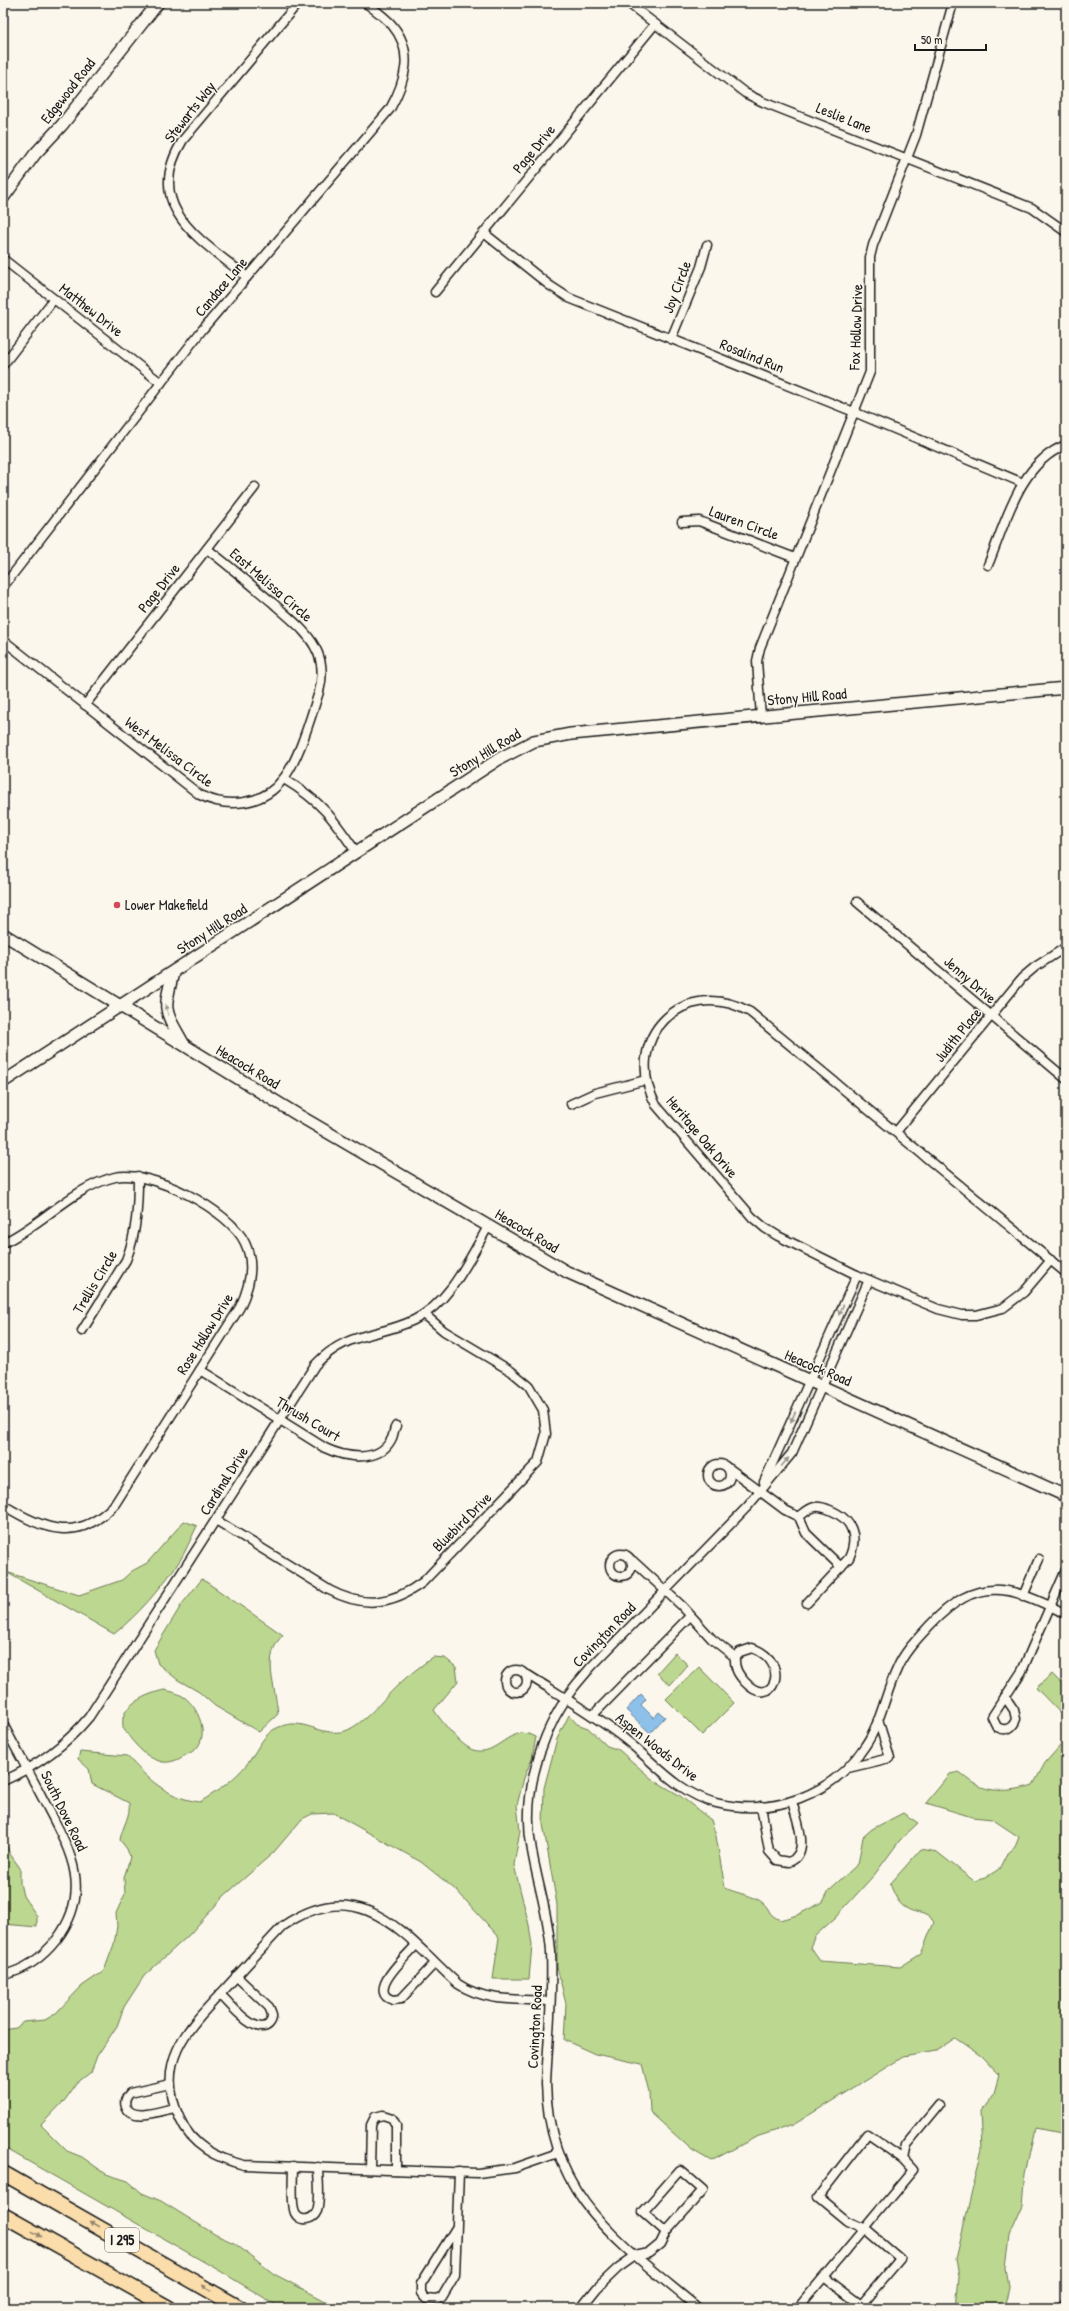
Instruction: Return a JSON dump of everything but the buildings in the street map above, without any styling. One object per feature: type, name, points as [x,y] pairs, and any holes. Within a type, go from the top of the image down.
[{"type":"highway","name":"I 295","points":[[3,2173],[240,2308]]},
{"type":"highway","name":"I 295","points":[[3,2215],[169,2308]]},
{"type":"street","name":"Edgewood Road","points":[[3,198],[35,154],[67,120],[158,3]]},
{"type":"street","name":"Stewarts Way","points":[[247,277],[182,222],[171,199],[169,176],[176,153],[184,140],[298,3]]},
{"type":"street","name":"Candace Lane","points":[[3,587],[161,383],[247,277],[390,109],[402,88],[407,52],[393,26],[366,3]]},
{"type":"street","name":"Leslie Lane","points":[[628,3],[745,93],[763,102],[1032,208],[1066,232]]},
{"type":"street","name":"Fox Hollow Drive","points":[[761,717],[758,661],[760,648],[870,372],[872,294],[870,257],[873,245],[907,159],[927,98],[953,3]]},
{"type":"street","name":"Page Drive","points":[[435,292],[655,24]]},
{"type":"street","name":"Rosalind Run","points":[[484,233],[549,285],[569,298],[854,412],[1023,483]]},
{"type":"street","name":"Joy Circle","points":[[671,339],[707,245]]},
{"type":"street","name":"Matthew Drive","points":[[3,259],[161,383]]},
{"type":"street","points":[[3,365],[54,299]]},
{"type":"street","points":[[988,565],[1023,483],[1034,466],[1043,457],[1066,444]]},
{"type":"street","name":"Page Drive","points":[[85,705],[255,487]]},
{"type":"street","name":"Lauren Circle","points":[[682,522],[700,521],[795,558]]},
{"type":"street","name":"East Melissa Circle","points":[[207,549],[230,566],[299,626],[310,638],[319,658],[322,679],[320,692],[290,769],[284,779]]},
{"type":"street","name":"West Melissa Circle","points":[[3,640],[190,788],[210,800],[222,803],[245,803],[269,792],[284,779]]},
{"type":"street","name":"Stony Hill Road","points":[[3,1082],[123,1006],[499,759],[534,741],[571,734],[1066,688]]},
{"type":"street","points":[[284,779],[302,790],[325,809],[356,852]]},
{"type":"street","name":"Jenny Drive","points":[[857,902],[1066,1079]]},
{"type":"street","name":"Heacock Road","points":[[3,934],[123,1006],[298,1115],[592,1284],[704,1332],[808,1381],[823,1385],[1066,1496]]},
{"type":"street","name":"Judith Place","points":[[896,1132],[1022,978],[1035,967],[1066,947]]},
{"type":"street","points":[[173,973],[165,1003],[166,1012],[183,1044]]},
{"type":"street","name":"Heritage Oak Drive","points":[[1051,1260],[1024,1292],[1013,1302],[992,1312],[976,1315],[962,1315],[938,1310],[857,1275],[778,1236],[752,1217],[669,1122],[653,1099],[646,1080],[644,1068],[648,1046],[660,1025],[668,1016],[677,1010],[697,1002],[714,1001],[731,1003],[750,1012],[1051,1260],[1066,1273]]},
{"type":"street","points":[[571,1104],[595,1093],[646,1080]]},
{"type":"street","name":"Rose Hollow Drive","points":[[3,1243],[91,1186],[117,1177],[138,1176],[168,1185],[222,1217],[240,1234],[249,1253],[251,1272],[245,1298],[115,1504],[102,1517],[77,1528],[51,1529],[3,1506]]},
{"type":"street","name":"Trellis Circle","points":[[82,1331],[126,1260],[131,1249],[138,1201],[138,1176]]},
{"type":"street","name":"Cardinal Drive","points":[[3,1781],[27,1769],[65,1743],[90,1717],[281,1420],[304,1380],[323,1357],[349,1340],[397,1327],[424,1314],[444,1296],[489,1225]]},
{"type":"street","name":"Covington Road","points":[[760,1492],[808,1381],[857,1275]]},
{"type":"street","name":"Covington Road","points":[[698,2308],[635,2256],[590,2212],[572,2183],[558,2153],[549,2124],[546,2104],[551,1953],[548,1923],[532,1851],[530,1807],[540,1751],[566,1698],[591,1667],[760,1492],[792,1453],[869,1280]]},
{"type":"street","name":"Bluebird Drive","points":[[216,1520],[329,1590],[348,1598],[372,1602],[386,1601],[409,1593],[423,1582],[538,1462],[546,1434],[543,1410],[538,1398],[525,1382],[444,1331],[424,1314]]},
{"type":"street","name":"Thrush Court","points":[[200,1370],[325,1448],[352,1456],[366,1456],[384,1447],[392,1439],[396,1426]]},
{"type":"street","points":[[730,1469],[760,1492],[799,1517],[806,1533],[841,1567]]},
{"type":"street","points":[[799,1517],[814,1507],[823,1507],[844,1517],[849,1522],[852,1532],[853,1550],[849,1558],[807,1603]]},
{"type":"street","points":[[1023,1596],[1039,1559]]},
{"type":"street","points":[[633,1560],[716,1643],[735,1657],[736,1670],[750,1688],[763,1691],[773,1686],[777,1678],[777,1671],[774,1665],[760,1652],[748,1649],[735,1657]]},
{"type":"street","points":[[1005,1697],[1022,1671],[1066,1570]]},
{"type":"street","name":"Aspen Woods Drive","points":[[566,1698],[592,1714],[627,1740],[667,1777],[687,1791],[716,1802],[761,1806],[792,1801],[824,1786],[848,1768],[866,1746],[878,1720],[897,1669],[904,1656],[913,1643],[951,1604],[971,1593],[986,1589],[1005,1591],[1023,1596],[1066,1614]]},
{"type":"street","points":[[592,1714],[690,1616]]},
{"type":"street","points":[[528,1675],[566,1698]]},
{"type":"street","name":"Aspen Woods Drive","points":[[848,1768],[890,1758],[878,1720]]},
{"type":"street","name":"South Dove Road","points":[[3,1724],[69,1849],[75,1872],[76,1892],[69,1919],[49,1950],[33,1963],[3,1975]]},
{"type":"street","points":[[761,1806],[769,1851],[777,1860],[789,1862],[799,1855],[802,1846],[792,1801]]},
{"type":"street","points":[[549,2001],[479,1995],[458,1984],[391,1922],[366,1910],[346,1906],[323,1907],[298,1916],[283,1926],[190,2027],[180,2042],[171,2071],[170,2084],[174,2108],[192,2137],[201,2146],[216,2156],[244,2165],[497,2172],[525,2165],[558,2153]]},
{"type":"street","points":[[416,1945],[384,1982],[383,1991],[386,1997],[393,2000],[401,1998],[435,1963]]},
{"type":"street","points":[[220,1994],[255,2026],[264,2027],[268,2025],[272,2019],[272,2013],[269,2007],[236,1976]]},
{"type":"street","points":[[170,2084],[130,2093],[126,2100],[126,2106],[129,2112],[138,2115],[174,2108]]},
{"type":"street","points":[[902,2159],[906,2145],[939,2105]]},
{"type":"street","points":[[370,2169],[371,2125],[375,2117],[383,2114],[392,2118],[396,2125],[396,2170]]},
{"type":"street","points":[[798,2308],[824,2277],[865,2229],[913,2170],[902,2159],[866,2134],[818,2197],[847,2221],[865,2229],[900,2259],[860,2305],[824,2277]]},
{"type":"street","points":[[293,2166],[294,2212],[299,2218],[307,2219],[316,2214],[318,2209],[318,2167]]},
{"type":"street","points":[[581,2308],[597,2288],[618,2268],[635,2256],[649,2254],[660,2244],[666,2232],[703,2190],[680,2170],[643,2212],[666,2232]]},
{"type":"street","points":[[456,2228],[421,2284],[421,2293],[426,2299],[437,2300],[442,2296],[455,2275],[459,2172]]},
{"type":"street","points":[[1065,2308],[1066,2304]]},
{"type":"green space","points":[[184,1521],[197,1526],[179,1562],[149,1600],[114,1634],[6,1572],[79,1595],[122,1580],[132,1571],[147,1563]]},
{"type":"green space","points":[[202,1579],[283,1635],[276,1643],[271,1662],[278,1714],[259,1732],[215,1706],[199,1692],[178,1680],[158,1664],[154,1650],[182,1604]]},
{"type":"green space","points":[[675,1653],[688,1665],[670,1685],[657,1673]]},
{"type":"green space","points":[[433,1657],[445,1658],[456,1667],[458,1681],[434,1710],[446,1727],[468,1747],[473,1750],[482,1751],[490,1749],[518,1734],[527,1734],[536,1737],[532,1758],[524,1778],[517,1805],[520,1831],[514,1865],[529,1925],[532,1945],[529,1979],[493,1979],[499,1937],[457,1891],[421,1862],[333,1813],[312,1814],[302,1819],[274,1852],[223,1897],[189,1935],[144,1976],[124,2007],[117,2026],[97,2056],[91,2072],[77,2083],[65,2100],[41,2125],[67,2151],[82,2157],[106,2174],[128,2181],[142,2193],[161,2201],[216,2235],[234,2243],[274,2274],[339,2308],[281,2308],[220,2271],[3,2147],[3,2030],[16,2028],[23,2022],[45,2020],[55,2014],[82,1986],[104,1971],[114,1944],[117,1926],[116,1913],[125,1894],[124,1878],[130,1857],[127,1849],[120,1840],[128,1817],[129,1803],[92,1784],[89,1769],[78,1759],[80,1752],[127,1756],[151,1780],[168,1792],[188,1800],[200,1802],[237,1775],[250,1760],[265,1737],[273,1730],[292,1724],[300,1724],[331,1732],[348,1730],[363,1720],[401,1682]]},
{"type":"green space","points":[[699,1667],[734,1703],[702,1735],[666,1699]]},
{"type":"green space","points":[[1052,1674],[1066,1688],[1066,1719],[1036,1688]]},
{"type":"green space","points":[[164,1690],[179,1694],[189,1701],[198,1714],[202,1729],[200,1743],[196,1749],[171,1762],[162,1762],[148,1756],[138,1748],[123,1728],[123,1716],[135,1702],[153,1693]]},
{"type":"green space","points":[[569,1715],[577,1724],[588,1728],[607,1746],[619,1750],[652,1779],[679,1795],[711,1820],[716,1836],[725,1888],[751,1896],[760,1901],[773,1916],[780,1920],[797,1915],[823,1902],[829,1890],[858,1864],[863,1837],[872,1829],[903,1813],[918,1823],[900,1840],[875,1874],[836,1917],[815,1936],[810,1947],[820,1961],[900,1967],[921,1954],[934,1922],[924,1914],[910,1910],[903,1906],[896,1898],[890,1884],[921,1849],[937,1852],[974,1881],[985,1878],[999,1869],[1006,1855],[1015,1847],[1019,1837],[992,1819],[972,1817],[926,1803],[950,1774],[959,1772],[974,1783],[987,1789],[1011,1790],[1033,1785],[1045,1763],[1060,1746],[1066,1736],[1066,2121],[1061,2133],[1036,2128],[1026,2175],[1023,2205],[1010,2234],[1006,2269],[1009,2287],[1004,2308],[956,2308],[959,2277],[956,2259],[982,2149],[980,2112],[994,2093],[999,2075],[981,2056],[955,2038],[936,2051],[903,2057],[793,2125],[756,2137],[711,2161],[692,2150],[650,2112],[649,2092],[642,2064],[595,2054],[564,2040],[566,2004],[557,1967],[557,1905],[543,1824],[544,1788],[557,1739]]},
{"type":"green space","points":[[3,1836],[10,1854],[20,1868],[20,1883],[23,1896],[37,1916],[37,1927],[3,1924]]},
{"type":"water","points":[[641,1694],[646,1699],[641,1705],[654,1718],[659,1712],[665,1717],[650,1733],[626,1710]]},
{"type":"place","name":"Lower Makefield","points":[[117,905]]}]
